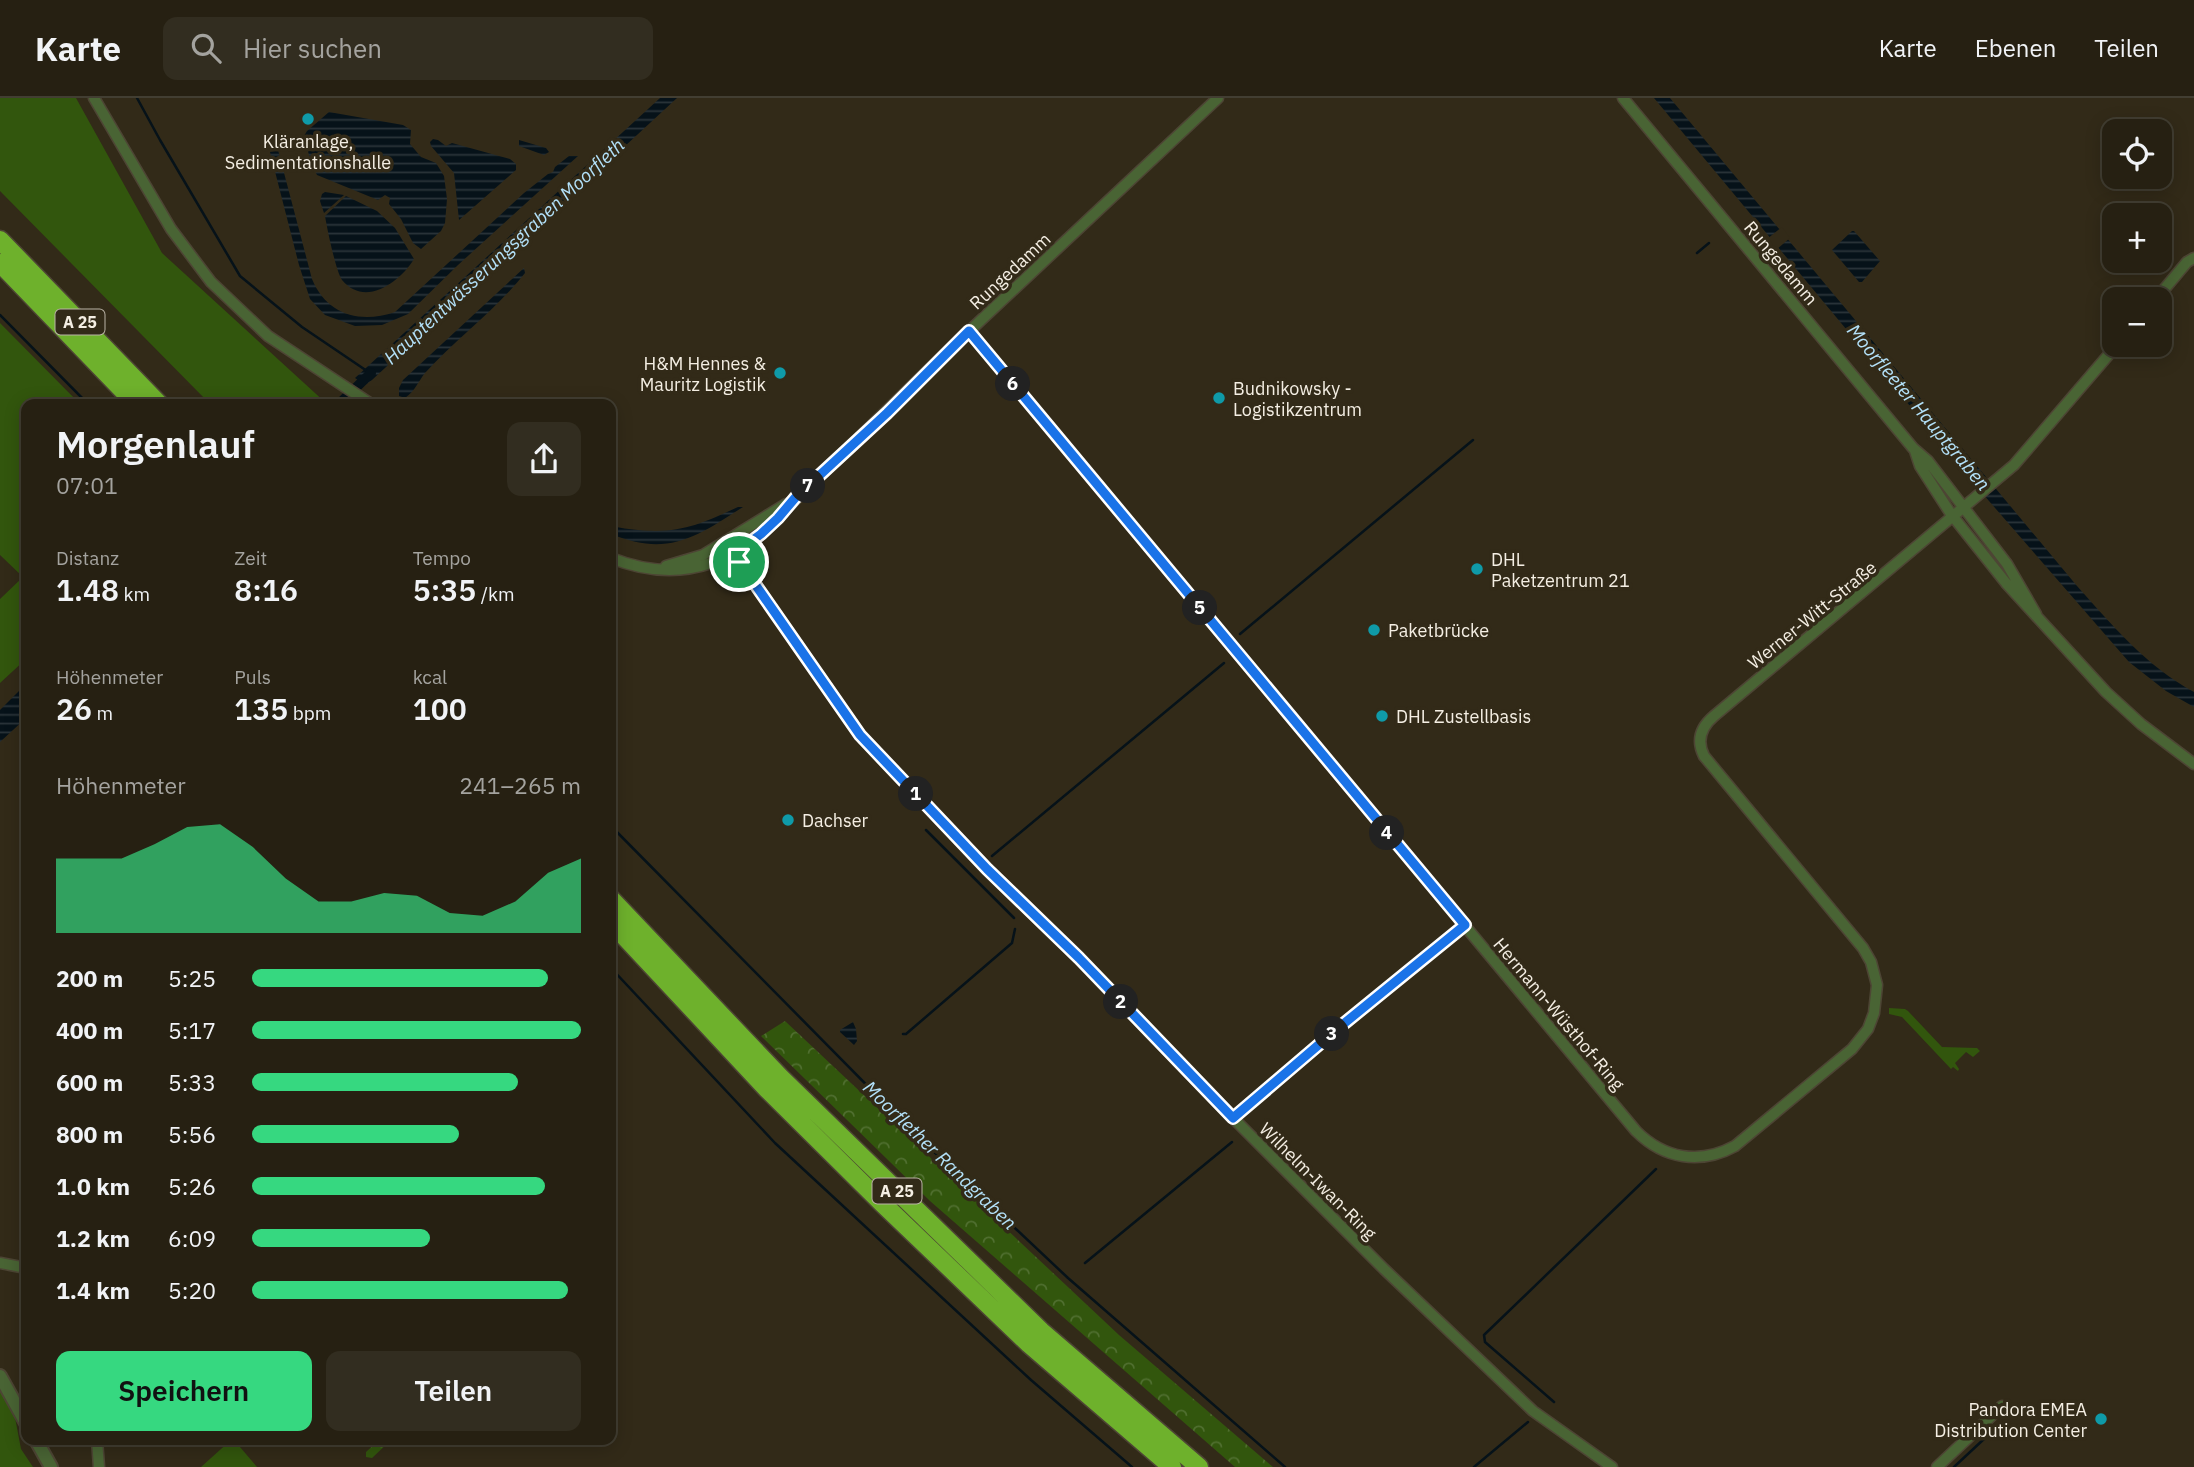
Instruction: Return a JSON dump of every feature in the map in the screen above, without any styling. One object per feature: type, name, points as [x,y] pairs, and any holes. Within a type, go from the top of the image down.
[{"type":"highway","name":"A 25","points":[[0,240],[154,399]]},
{"type":"highway","name":"A 25","points":[[0,263],[131,399]]},
{"type":"highway","name":"A 25","points":[[616,904],[780,1077],[1031,1321],[1199,1467]]},
{"type":"highway","name":"A 25","points":[[616,927],[767,1089],[891,1212],[1029,1344],[1172,1467]]},
{"type":"street","points":[[94,98],[171,229],[211,282],[268,336],[362,399]]},
{"type":"street","name":"Rungedamm","points":[[616,560],[669,571],[684,570],[712,564],[734,554],[761,534],[969,331],[1217,98]]},
{"type":"street","name":"Rungedamm","points":[[1623,98],[1913,448],[1928,461],[2007,564],[2036,614]]},
{"type":"street","points":[[2166,287],[2187,262],[2194,258]]},
{"type":"street","name":"Hermann-Wüsthof-Ring","points":[[969,331],[1636,1131],[1652,1145],[1677,1156],[1703,1157],[1727,1150],[1753,1132],[1858,1043],[1871,1024],[1877,995],[1876,977],[1871,962],[1857,941],[1704,756],[1700,742]]},
{"type":"street","name":"Werner-Witt-Straße","points":[[1700,742],[1700,734],[1709,721],[2014,466],[2107,357]]},
{"type":"street","name":"Rungedamm","points":[[1913,448],[1920,466],[1954,517],[2006,583],[2115,701],[2160,740],[2194,764]]},
{"type":"street","name":"Rungedamm","points":[[651,568],[693,559],[726,542],[795,498]]},
{"type":"street","name":"Wilhelm-Iwan-Ring","points":[[726,542],[860,735],[987,869],[1079,958],[1384,1269],[1533,1411],[1612,1467]]},
{"type":"street","points":[[1233,1118],[1465,925]]},
{"type":"street","points":[[0,1264],[21,1267]]},
{"type":"street","points":[[0,1376],[21,1414]]},
{"type":"street","points":[[1937,1467],[2002,1406]]},
{"type":"street","points":[[39,1445],[51,1467]]},
{"type":"street","points":[[97,1445],[99,1467]]},
{"type":"green space","points":[[0,98],[76,98],[162,253],[322,399],[205,399],[0,191]]},
{"type":"green space","points":[[0,323],[75,399],[21,399],[21,575],[0,555]]},
{"type":"green space","points":[[21,579],[21,664],[0,683],[0,599]]},
{"type":"green space","points":[[1889,1008],[1908,1011],[1942,1047],[1977,1048],[1980,1051],[1973,1057],[1966,1052],[1955,1063],[1958,1071],[1953,1067],[1951,1069],[1902,1017],[1889,1014]]},
{"type":"green space","points":[[785,1021],[1119,1335],[1273,1467],[1235,1467],[930,1201],[761,1036]]},
{"type":"green space","points":[[0,1387],[14,1412],[21,1449],[33,1467],[0,1467]]},
{"type":"green space","points":[[225,1445],[238,1445],[257,1467],[201,1467]]},
{"type":"green space","points":[[374,1445],[386,1445],[372,1458],[366,1457],[366,1452]]},
{"type":"water","points":[[660,98],[677,98],[372,380],[365,385],[355,378]]},
{"type":"water","name":"Moorfleeter Hauptgraben","points":[[1654,98],[1670,98],[2077,586],[2145,658],[2194,692],[2194,707],[2166,691],[2129,662],[1989,501]]},
{"type":"water","points":[[329,112],[403,125],[411,130],[410,144],[421,157],[436,163],[444,176],[447,199],[445,223],[441,231],[421,249],[413,243],[401,219],[389,204],[390,198],[385,195],[378,200],[317,175],[304,136]]},
{"type":"water","points":[[433,139],[446,146],[452,143],[510,159],[516,164],[516,170],[459,220],[454,173],[431,146]]},
{"type":"water","points":[[519,140],[546,148],[549,152],[544,155],[519,146]]},
{"type":"water","points":[[278,150],[312,279],[318,291],[326,301],[346,314],[369,317],[395,312],[524,193],[553,172],[555,167],[569,156],[578,156],[408,314],[382,325],[355,326],[325,315],[310,299],[270,152]]},
{"type":"water","points":[[325,192],[344,195],[324,213],[320,201]]},
{"type":"water","points":[[346,196],[377,211],[395,228],[414,259],[400,276],[381,289],[361,292],[351,288],[340,275],[325,216]]},
{"type":"water","points":[[1852,231],[1880,261],[1862,282],[1859,282],[1832,250]]},
{"type":"water","points":[[524,268],[525,273],[514,286],[437,360],[411,392],[405,398],[399,396],[403,380]]},
{"type":"water","points":[[743,507],[710,528],[680,541],[648,544],[616,536],[616,527],[653,531],[678,529]]},
{"type":"water","points":[[21,689],[21,723],[0,742],[0,710]]},
{"type":"water","points":[[853,1022],[857,1041],[854,1045],[840,1032]]},
{"type":"pier","points":[[1782,227],[1790,238],[1776,250],[1767,239]]},
{"type":"waterway","points":[[137,98],[240,276],[302,327],[367,371]]},
{"type":"waterway","points":[[1697,253],[1709,243]]},
{"type":"waterway","points":[[0,315],[83,399]]},
{"type":"waterway","name":"Hauptentwässerungsgraben Moorfleth","points":[[344,399],[371,373]]},
{"type":"waterway","points":[[1240,634],[1473,440]]},
{"type":"waterway","points":[[992,856],[1224,663]]},
{"type":"waterway","points":[[926,830],[1014,918]]},
{"type":"waterway","name":"Moorflether Randgraben","points":[[616,831],[915,1134],[1068,1278],[1285,1467]]},
{"type":"waterway","points":[[903,1034],[1012,943],[1015,929]]},
{"type":"waterway","points":[[616,973],[775,1143],[1031,1380],[1132,1467]]},
{"type":"waterway","points":[[1085,1263],[1232,1142]]},
{"type":"waterway","points":[[1554,1402],[1485,1342],[1484,1335],[1656,1169]]},
{"type":"waterway","points":[[1474,1467],[1528,1422]]},
{"type":"waterway","points":[[1954,1467],[1984,1439]]},
{"type":"place","name":"Kläranlage, Sedimentationshalle","points":[[308,119]]},
{"type":"place","name":"H&M Hennes & Mauritz Logistik","points":[[780,373]]},
{"type":"place","name":"Budnikowsky - Logistikzentrum","points":[[1219,398]]},
{"type":"place","name":"DHL Paketzentrum 21","points":[[1477,569]]},
{"type":"place","name":"Paketbrücke","points":[[1374,630]]},
{"type":"place","name":"DHL Zustellbasis","points":[[1382,716]]},
{"type":"place","name":"Dachser","points":[[788,820]]},
{"type":"place","name":"Pandora EMEA Distribution Center","points":[[2101,1419]]},
{"type":"route","points":[[969,331],[1465,925],[1233,1118],[1079,958],[987,869],[860,735],[739,562],[734,554],[778,518],[795,498],[887,413],[969,331]]}]
